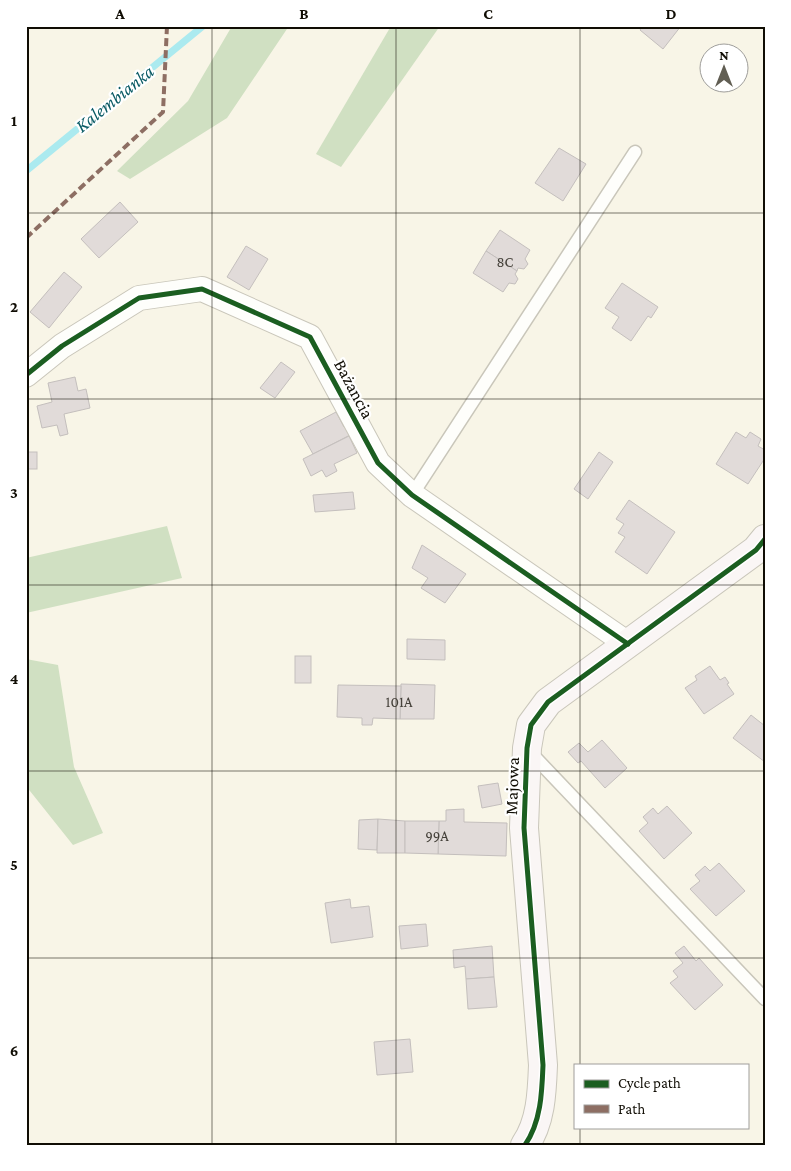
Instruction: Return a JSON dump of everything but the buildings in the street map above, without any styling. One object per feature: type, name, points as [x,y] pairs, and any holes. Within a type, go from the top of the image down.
[{"type":"street","name":"Bażancia","points":[[26,376],[62,346],[139,298],[202,289],[310,338],[378,463],[412,495],[628,644]]},
{"type":"street","name":"Majowa","points":[[525,1145],[538,1116],[543,1065],[524,828],[527,748],[531,726],[548,702],[756,550],[765,539]]},
{"type":"lane","points":[[412,495],[635,152]]},
{"type":"lane","name":"Majowa","points":[[527,748],[765,999]]},
{"type":"green space","points":[[232,26],[289,26],[227,118],[130,179],[117,171],[188,101]]},
{"type":"green space","points":[[391,26],[440,26],[341,167],[316,154]]},
{"type":"green space","points":[[167,526],[182,578],[26,613],[26,558]]},
{"type":"green space","points":[[26,659],[58,665],[74,767],[103,833],[73,845],[26,786]]},
{"type":"waterway","name":"Kalembianka","points":[[26,171],[203,26]]},
{"type":"marked path","points":[[26,238],[163,112],[167,26]]},
{"type":"cycle path","points":[[26,375],[62,346],[139,298],[202,289],[310,337],[378,463],[412,495],[628,644]]},
{"type":"cycle path","points":[[525,1145],[537,1117],[541,1096],[543,1065],[524,828],[527,748],[531,725],[548,702],[756,550],[765,539]]}]
